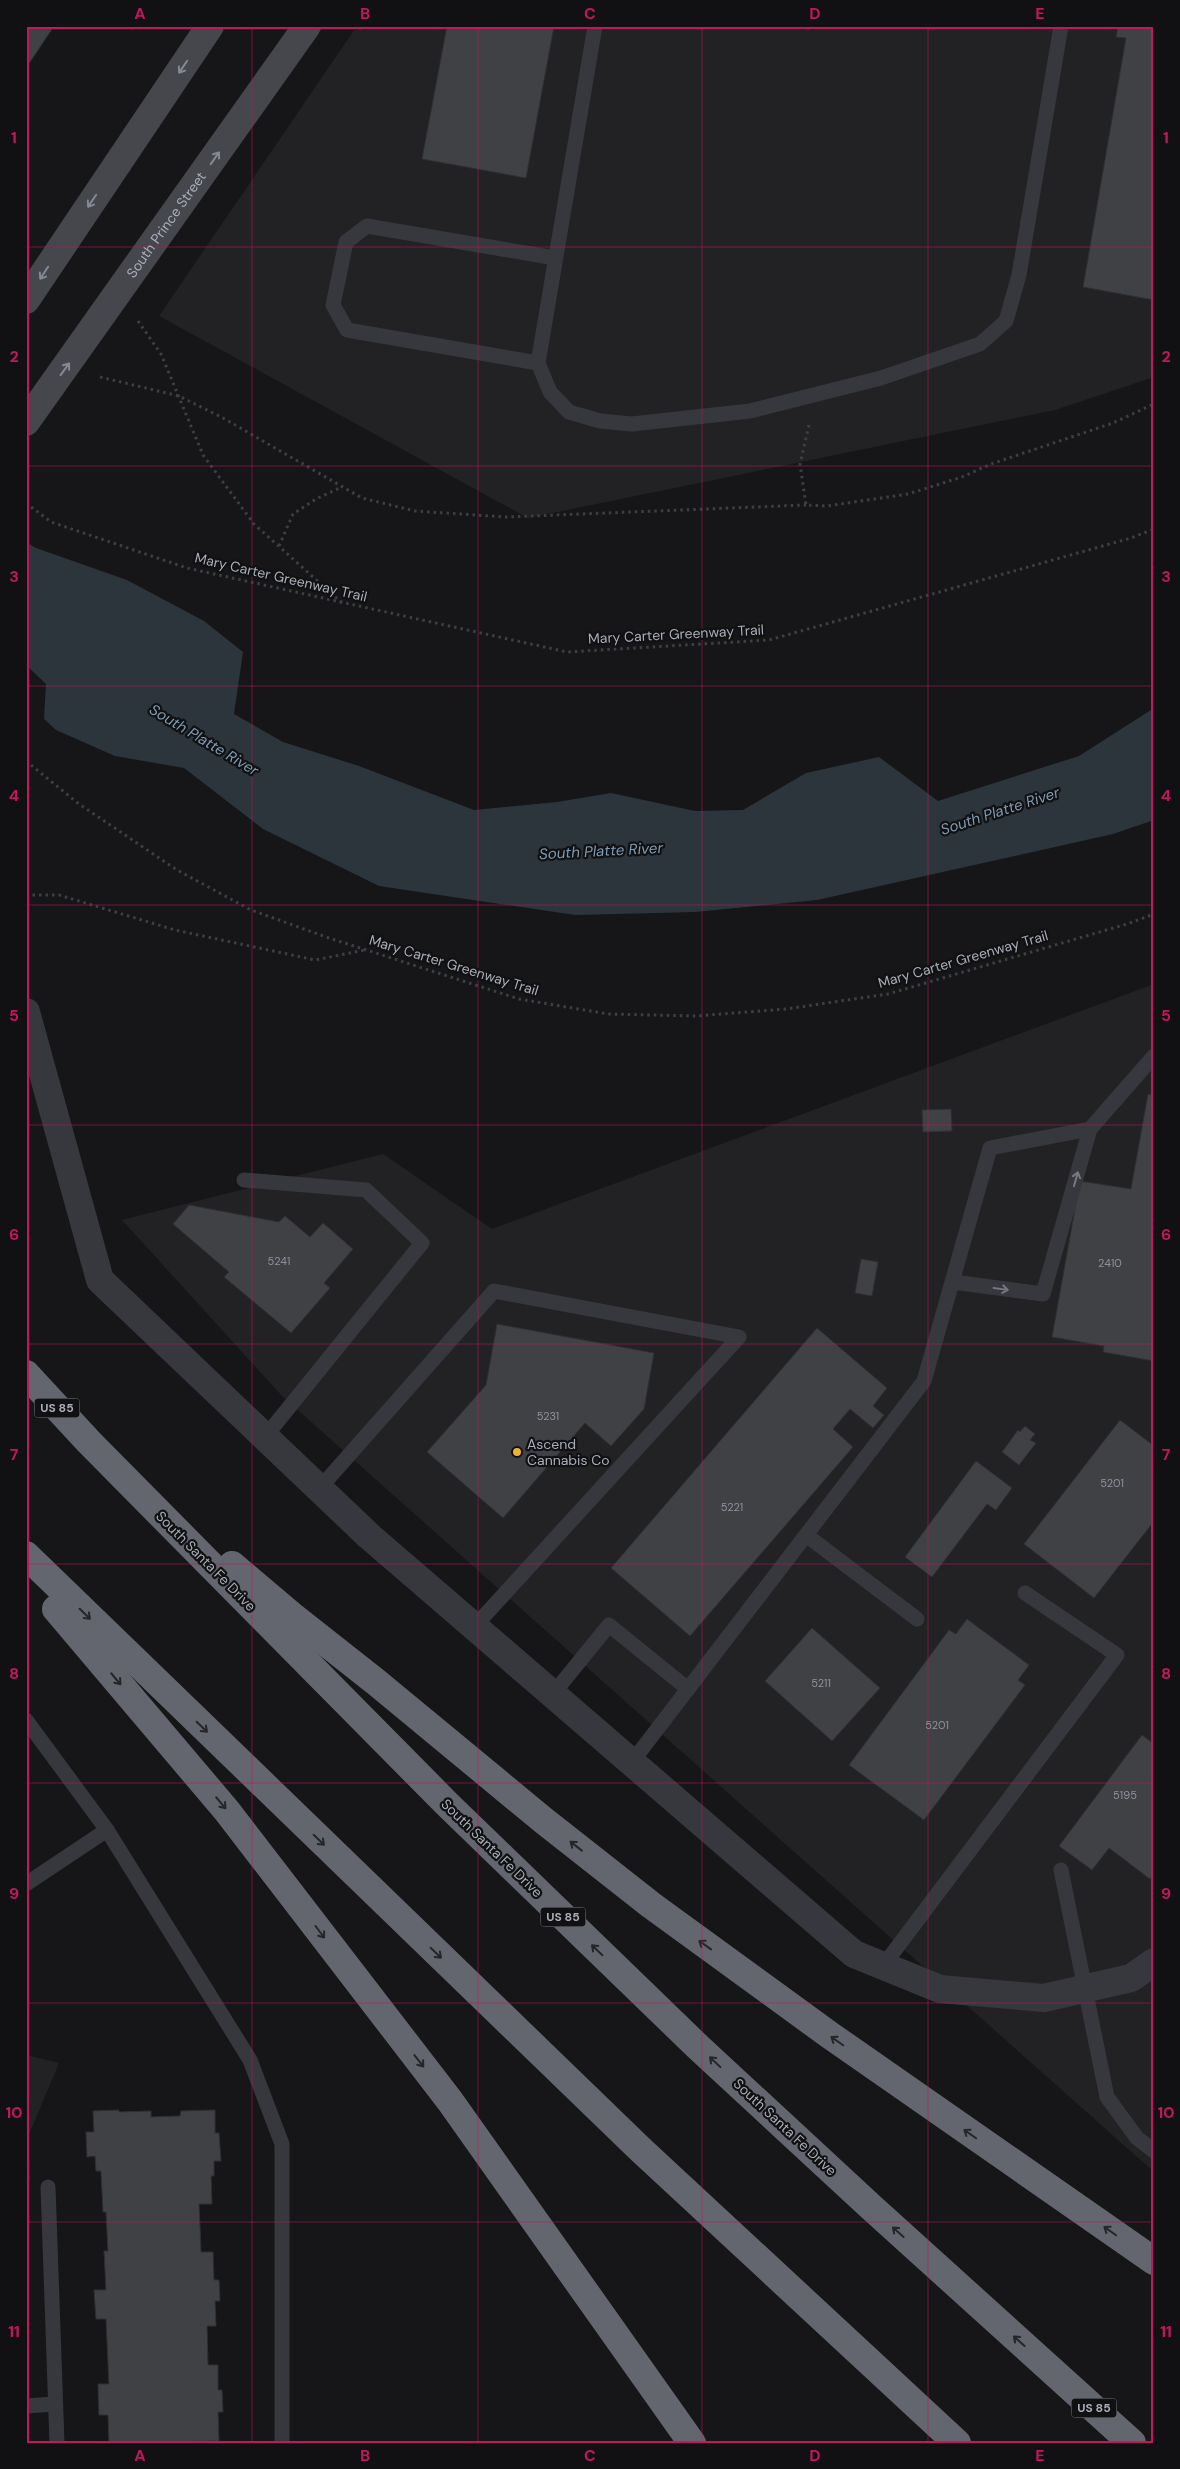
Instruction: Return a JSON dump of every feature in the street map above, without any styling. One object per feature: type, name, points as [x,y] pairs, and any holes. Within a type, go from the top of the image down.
[{"type":"highway","name":"South Santa Fe Drive","points":[[26,1374],[89,1442],[447,1804],[697,2046],[1132,2443]]},
{"type":"highway","points":[[89,1442],[291,1615],[650,1905],[831,2036],[1153,2261]]},
{"type":"highway","points":[[26,1555],[640,2149],[957,2443]]},
{"type":"highway","points":[[26,1576],[79,1634],[227,1811],[292,1895],[450,2101],[692,2443]]},
{"type":"street","points":[[26,300],[210,26]]},
{"type":"street","name":"South Prince Street","points":[[31,415],[307,26]]},
{"type":"street","points":[[26,1012],[100,1280],[369,1536],[854,1954],[940,1989],[1044,1998],[1131,1978],[1154,1962]]},
{"type":"lane","points":[[595,26],[538,363],[550,392],[569,412],[600,421],[632,424],[750,411],[881,378],[980,344],[1006,321],[1019,275],[1061,26]]},
{"type":"lane","points":[[538,363],[347,330],[333,305],[346,242],[367,226],[555,258]]},
{"type":"lane","points":[[953,1282],[1043,1294],[1090,1129],[1154,1056]]},
{"type":"lane","points":[[632,1762],[924,1381],[990,1148],[1090,1129]]},
{"type":"lane","points":[[244,1180],[366,1190],[422,1243],[265,1437]]},
{"type":"lane","points":[[319,1489],[494,1291],[739,1337],[474,1627]]},
{"type":"lane","points":[[806,1535],[917,1619]]},
{"type":"lane","points":[[883,1966],[1117,1655],[1025,1593]]},
{"type":"lane","points":[[553,1694],[609,1625],[688,1689]]},
{"type":"lane","points":[[26,1720],[107,1830],[250,2060],[282,2144],[282,2443]]},
{"type":"lane","points":[[26,1884],[107,1830]]},
{"type":"lane","points":[[1061,1870],[1106,2097],[1137,2138],[1154,2151]]},
{"type":"lane","points":[[48,2188],[54,2404],[57,2443]]},
{"type":"lane","points":[[26,2406],[54,2404]]},
{"type":"path","points":[[136,319],[161,354],[203,455],[254,524],[342,604]]},
{"type":"path","points":[[96,376],[179,396],[223,418],[362,498],[415,511],[506,517],[806,505],[827,506],[908,494],[962,477],[991,464],[1113,423],[1154,404]]},
{"type":"path","points":[[806,505],[800,464],[816,394]]},
{"type":"path","points":[[279,546],[293,514],[316,499],[342,487]]},
{"type":"path","name":"Mary Carter Greenway Trail","points":[[26,503],[51,522],[187,568],[342,604],[567,652],[769,640],[1131,538],[1154,529]]},
{"type":"path","name":"Mary Carter Greenway Trail","points":[[26,761],[79,804],[177,870],[251,910],[366,950],[519,999],[608,1014],[697,1016],[786,1009],[888,994],[1127,924],[1154,914]]},
{"type":"path","points":[[26,895],[59,895],[175,930],[315,960],[366,950]]},
{"type":"shaded area","points":[[357,26],[1154,26],[1154,377],[1055,410],[528,518],[159,316]]},
{"type":"shaded area","points":[[1154,984],[1154,2172],[282,1396],[122,1220],[383,1154],[492,1229]]},
{"type":"shaded area","points":[[26,2055],[59,2063],[28,2137],[30,2177],[26,2188]]},
{"type":"water","name":"South Platte River","points":[[26,542],[36,548],[127,580],[204,621],[243,652],[234,714],[283,742],[359,766],[474,810],[557,802],[611,793],[695,811],[743,810],[806,773],[879,757],[938,801],[1079,756],[1154,708],[1154,820],[1113,834],[817,900],[695,912],[575,915],[379,886],[263,829],[184,768],[115,756],[56,730],[44,719],[46,684],[26,665]]},
{"type":"building","points":[[26,26],[54,26],[26,68]]},
{"type":"building","points":[[447,26],[554,26],[526,178],[422,159]]},
{"type":"building","points":[[1118,26],[1154,26],[1154,300],[1083,287],[1126,38],[1116,37]]},
{"type":"building","points":[[1148,1094],[1154,1095],[1154,1361],[1103,1352],[1104,1346],[1052,1337],[1080,1181],[1131,1189]]},
{"type":"building","points":[[951,1109],[952,1131],[923,1132],[922,1110]]},
{"type":"building","points":[[189,1205],[279,1222],[285,1216],[310,1237],[323,1223],[353,1249],[324,1283],[330,1288],[291,1333],[224,1277],[229,1272],[173,1224]]},
{"type":"building","points":[[861,1259],[878,1262],[872,1296],[855,1293]]},
{"type":"building","points":[[497,1324],[654,1353],[644,1409],[611,1446],[585,1423],[503,1518],[427,1452],[486,1385]]},
{"type":"building","points":[[817,1328],[887,1388],[873,1406],[884,1415],[873,1428],[850,1409],[833,1429],[853,1447],[690,1636],[611,1568]]},
{"type":"building","points":[[1120,1420],[1154,1446],[1154,1521],[1094,1598],[1024,1544]]},
{"type":"building","points":[[1025,1426],[1035,1434],[1030,1440],[1036,1443],[1019,1465],[1002,1452],[1018,1430],[1020,1432]]},
{"type":"building","points":[[976,1461],[1012,1488],[996,1510],[987,1504],[932,1577],[905,1557]]},
{"type":"building","points":[[967,1619],[1029,1665],[1018,1680],[1025,1685],[924,1820],[849,1765],[949,1630],[956,1634]]},
{"type":"building","points":[[812,1628],[880,1688],[832,1741],[765,1681]]},
{"type":"building","points":[[1142,1735],[1154,1744],[1154,1874],[1150,1879],[1109,1848],[1092,1870],[1059,1846]]},
{"type":"building","points":[[119,2110],[119,2112],[151,2111],[151,2117],[180,2116],[181,2111],[215,2110],[215,2133],[219,2133],[221,2161],[214,2161],[214,2176],[211,2176],[212,2204],[199,2204],[201,2252],[213,2252],[214,2280],[219,2280],[220,2301],[215,2301],[216,2326],[207,2326],[208,2365],[218,2365],[218,2390],[222,2390],[223,2412],[218,2412],[219,2441],[109,2443],[108,2415],[99,2415],[98,2384],[109,2384],[106,2319],[96,2319],[94,2290],[106,2290],[104,2251],[108,2251],[106,2212],[103,2212],[101,2171],[96,2171],[95,2156],[87,2157],[86,2132],[94,2132],[93,2111]]},
{"type":"place","name":"Ascend Cannabis Co","points":[[517,1452]]}]
